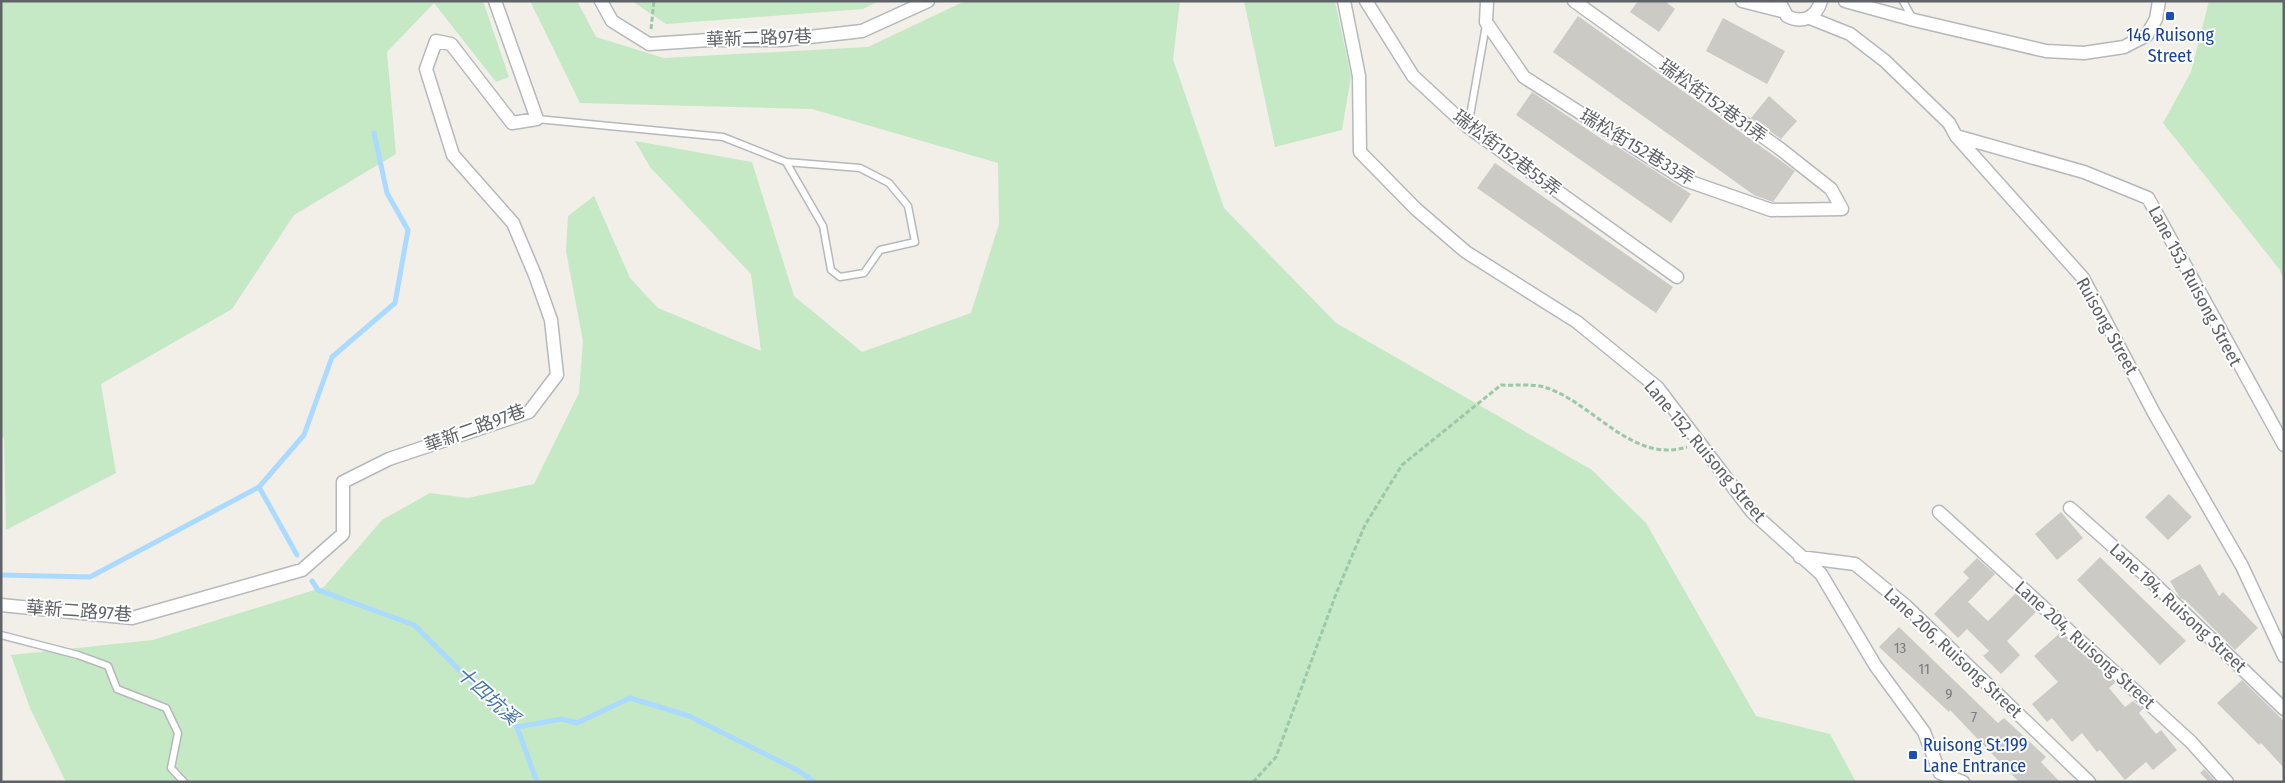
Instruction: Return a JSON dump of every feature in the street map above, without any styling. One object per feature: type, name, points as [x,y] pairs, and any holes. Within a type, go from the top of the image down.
[{"type":"street","points":[[495,1],[537,119]]},
{"type":"street","points":[[601,1],[612,21],[649,44]]},
{"type":"street","name":"華新二路97巷","points":[[649,44],[709,40],[783,40],[862,31],[928,1]]},
{"type":"street","name":"Lane 152, Ruisong Street","points":[[1344,1],[1360,76],[1360,152],[1416,209],[1466,252],[1577,322],[1658,388],[1752,512],[1821,574],[1875,665],[1924,732],[1939,777]]},
{"type":"street","name":"瑞松街152巷55弄","points":[[1366,1],[1413,76],[1468,127],[1677,277]]},
{"type":"street","points":[[1486,22],[1487,1]]},
{"type":"street","name":"瑞松街152巷31弄","points":[[1574,1],[1779,148],[1831,189],[1842,209]]},
{"type":"street","points":[[1742,1],[1781,6]]},
{"type":"street","points":[[1810,18],[1819,8],[1821,1]]},
{"type":"street","points":[[1845,1],[1914,20],[2046,51],[2084,53],[2124,47],[2147,35],[2156,19],[2159,1]]},
{"type":"street","name":"Ruisong Street","points":[[1781,6],[1787,16],[1798,20],[1810,18],[1850,34],[1885,61],[1949,123],[1956,136],[2083,278],[2154,413],[2242,566],[2284,656]]},
{"type":"street","name":"瑞松街152巷33弄","points":[[1486,22],[1524,77],[1685,180],[1771,210],[1842,209]]},
{"type":"street","name":"華新二路97巷","points":[[1,605],[132,618],[302,570],[343,534],[343,482],[389,460],[529,412],[557,374],[550,320],[535,275],[513,223],[453,155],[426,69],[436,41],[451,44],[512,123],[537,119]]},
{"type":"street","name":"Lane 153, Ruisong Street","points":[[1956,136],[2084,172],[2148,198],[2284,444]]},
{"type":"street","name":"Lane 194, Ruisong Street","points":[[2070,508],[2144,574],[2284,710]]},
{"type":"street","name":"Lane 204, Ruisong Street","points":[[1938,512],[2191,742],[2227,782]]},
{"type":"street","name":"Lane 206, Ruisong Street","points":[[1800,556],[1855,564],[1906,606],[2089,782]]},
{"type":"street","points":[[1939,777],[1962,782]]},
{"type":"lane","points":[[1903,1],[1914,20]]},
{"type":"lane","points":[[1468,127],[1486,22]]},
{"type":"lane","points":[[537,119],[723,137],[786,162],[860,168],[889,183],[908,206],[915,242],[880,250],[864,273],[840,277],[831,270],[823,226],[786,162]]},
{"type":"lane","points":[[1,636],[78,655],[108,666],[117,689],[166,708],[178,732],[171,768],[184,782]]},
{"type":"path","points":[[649,44],[654,1]]},
{"type":"path","points":[[1253,782],[1276,757],[1336,594],[1365,525],[1402,465],[1501,385],[1546,387],[1592,412],[1617,433],[1649,448],[1676,451],[1700,443]]},
{"type":"green space","points":[[1,1],[483,1],[509,77],[496,82],[434,3],[387,52],[396,154],[294,215],[232,309],[101,384],[116,473],[6,530],[4,438],[1,436]]},
{"type":"green space","points":[[530,1],[577,1],[596,37],[664,58],[868,47],[965,1],[1180,1],[1173,59],[1224,208],[1336,323],[1592,470],[1646,523],[1756,716],[1830,734],[1856,782],[66,782],[30,708],[11,655],[153,640],[324,587],[382,520],[430,493],[468,498],[534,484],[579,393],[583,341],[566,251],[568,216],[594,196],[630,278],[658,308],[761,351],[751,274],[650,167],[635,141],[752,162],[794,296],[862,352],[971,313],[999,224],[998,163],[812,109],[580,103]]},
{"type":"green space","points":[[632,1],[879,1],[863,9],[666,24]]},
{"type":"green space","points":[[1244,1],[1335,1],[1351,76],[1342,130],[1275,147]]},
{"type":"green space","points":[[2209,1],[2284,1],[2284,283],[2280,270],[2163,123],[2191,72]]},
{"type":"building","points":[[1638,1],[1665,1],[1675,9],[1659,32],[1630,12]]},
{"type":"building","points":[[1578,16],[1795,171],[1773,202],[1754,195],[1553,52]]},
{"type":"building","points":[[1723,18],[1785,51],[1767,84],[1706,51]]},
{"type":"building","points":[[1532,92],[1612,146],[1613,144],[1691,194],[1671,223],[1516,115]]},
{"type":"building","points":[[1769,96],[1797,121],[1781,139],[1751,118]]},
{"type":"building","points":[[1495,163],[1673,287],[1656,313],[1477,188]]},
{"type":"building","points":[[2169,494],[2192,517],[2168,540],[2145,517]]},
{"type":"building","points":[[2061,512],[2083,538],[2057,560],[2035,534]]},
{"type":"building","points":[[2100,557],[2186,641],[2160,665],[2077,580]]},
{"type":"building","points":[[1977,558],[1995,574],[1968,602],[1988,621],[2016,593],[2036,612],[2007,641],[2020,655],[2001,674],[1983,656],[1989,651],[1967,629],[1958,638],[1934,614],[1969,578],[1963,572]]},
{"type":"building","points":[[2200,564],[2219,596],[2223,592],[2258,628],[2235,650],[2185,600],[2180,598],[2170,581]]},
{"type":"building","points":[[1899,627],[1998,723],[2004,718],[2046,757],[2041,762],[2060,782],[2019,782],[1950,710],[1949,712],[1879,647]]},
{"type":"building","points":[[2060,633],[2115,683],[2109,688],[2125,707],[2133,701],[2143,709],[2139,713],[2156,734],[2161,730],[2177,750],[2153,770],[2146,762],[2125,780],[2100,750],[2097,752],[2082,733],[2072,742],[2052,718],[2047,722],[2032,704],[2058,682],[2034,656]]},
{"type":"building","points":[[2242,680],[2284,721],[2284,768],[2261,743],[2259,745],[2217,703]]},
{"type":"building","points":[[2204,769],[2216,782],[2209,782],[2200,773]]},
{"type":"waterway","name":"十四坑溪","points":[[1,575],[90,577],[259,487],[304,435],[332,357],[395,303],[408,230],[387,193],[374,133]]},
{"type":"waterway","name":"十四坑溪","points":[[259,487],[297,555]]},
{"type":"waterway","name":"十四坑溪","points":[[312,581],[318,590],[414,625],[517,727],[537,782]]},
{"type":"waterway","name":"十四坑溪","points":[[517,727],[562,719],[577,723],[630,698],[689,716],[797,770],[815,782]]},
{"type":"place","name":"146 Ruisong Street","points":[[2170,16]]},
{"type":"place","name":"Ruisong St.199 Lane Entrance","points":[[1913,755]]}]
